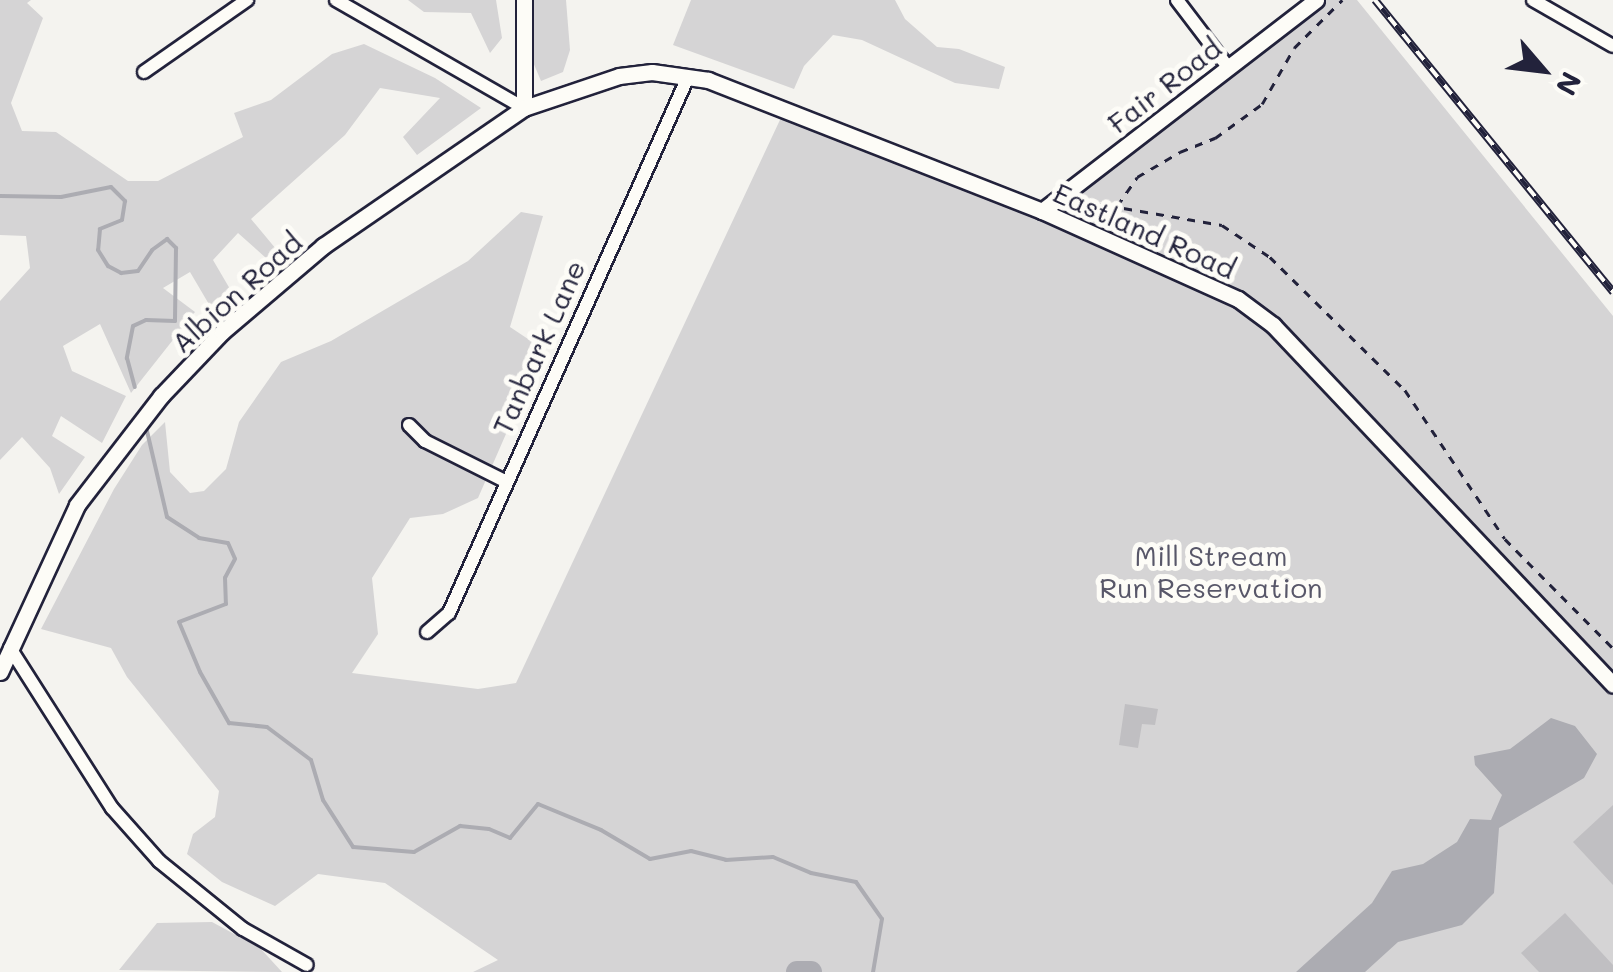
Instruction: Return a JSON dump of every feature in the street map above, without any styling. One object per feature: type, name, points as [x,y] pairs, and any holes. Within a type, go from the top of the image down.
[{"type":"street","points":[[144,72],[247,0]]},
{"type":"street","points":[[336,0],[524,108],[524,0]]},
{"type":"street","points":[[1177,0],[1228,67]]},
{"type":"street","name":"Fair Road","points":[[1042,211],[1316,0]]},
{"type":"street","points":[[1534,0],[1613,46]]},
{"type":"street","name":"Eastland Road","points":[[524,108],[619,76],[652,72],[708,80],[1042,211],[1206,282],[1256,310],[1613,684]]},
{"type":"street","name":"Tanbark Lane","points":[[428,632],[449,613],[688,76]]},
{"type":"street","name":"Albion Road","points":[[0,672],[77,505],[161,396],[222,332],[324,246],[524,108]]},
{"type":"street","points":[[408,425],[425,442],[505,481]]},
{"type":"street","points":[[10,648],[112,808],[159,861],[243,929],[306,964]]},
{"type":"path","points":[[1117,208],[1124,190],[1137,178],[1180,152],[1215,138],[1262,104],[1294,48],[1342,0]]},
{"type":"path","points":[[1072,198],[1222,225],[1270,257],[1405,390],[1505,539],[1613,648]]},
{"type":"green space","points":[[0,0],[31,0],[27,3],[43,18],[11,103],[22,131],[56,132],[128,181],[158,181],[243,137],[234,113],[271,100],[332,54],[364,44],[435,78],[481,108],[417,155],[403,137],[440,98],[380,88],[345,135],[251,219],[276,249],[266,258],[238,233],[213,260],[230,289],[210,306],[190,272],[163,288],[195,312],[131,393],[100,324],[63,346],[72,371],[126,396],[102,443],[61,416],[52,436],[85,457],[59,494],[50,468],[22,437],[0,460],[0,301],[30,268],[26,236],[0,235]]},
{"type":"green space","points":[[408,0],[496,0],[502,38],[490,53],[471,13],[424,12]]},
{"type":"green space","points":[[533,0],[566,0],[570,50],[563,72],[541,81],[533,62]]},
{"type":"green space","points":[[691,0],[895,0],[905,19],[937,47],[959,49],[1005,67],[999,89],[955,83],[862,40],[833,35],[804,66],[794,89],[673,45]]},
{"type":"green space","name":"Mill Stream Run Reservation","points":[[1316,0],[1357,0],[1613,316],[1613,972],[473,972],[498,960],[385,883],[318,874],[275,906],[222,882],[187,854],[193,834],[215,817],[219,791],[127,677],[111,648],[41,629],[114,489],[142,445],[165,422],[170,472],[190,493],[204,491],[226,469],[239,422],[281,362],[331,341],[468,261],[521,212],[543,216],[510,327],[543,349],[478,498],[443,514],[410,518],[372,578],[378,634],[352,673],[478,689],[516,683],[786,107],[1038,209]]},
{"type":"green space","points":[[212,922],[260,948],[282,972],[119,970],[157,923]]},
{"type":"shaded area","points":[[1551,718],[1575,726],[1597,754],[1584,778],[1499,828],[1494,893],[1462,925],[1398,942],[1365,972],[1296,972],[1372,903],[1392,871],[1423,864],[1457,842],[1470,819],[1491,820],[1502,795],[1475,765],[1474,756],[1510,749]]},
{"type":"building","points":[[1125,704],[1158,709],[1155,725],[1142,724],[1138,748],[1119,745]]},
{"type":"building","points":[[1613,805],[1613,885],[1573,842]]},
{"type":"building","points":[[1565,913],[1613,965],[1613,972],[1539,972],[1521,953]]},
{"type":"waterway","points":[[0,196],[61,197],[111,187],[125,201],[122,220],[100,229],[98,250],[108,266],[121,273],[138,271],[152,250],[167,239],[176,248],[175,321],[146,320],[133,326],[127,358],[135,387]]},
{"type":"waterway","points":[[147,431],[167,517],[199,538],[228,543],[235,559],[225,578],[226,604],[179,622],[200,672],[229,723],[267,727],[311,760],[323,800],[353,847],[414,852],[460,826],[489,829],[510,838],[538,804],[601,830],[650,859],[691,851],[726,860],[773,857],[811,873],[856,882],[882,919],[873,972]]},
{"type":"waterway","points":[[797,972],[811,972]]},
{"type":"railway","points":[[1375,0],[1613,292]]}]
